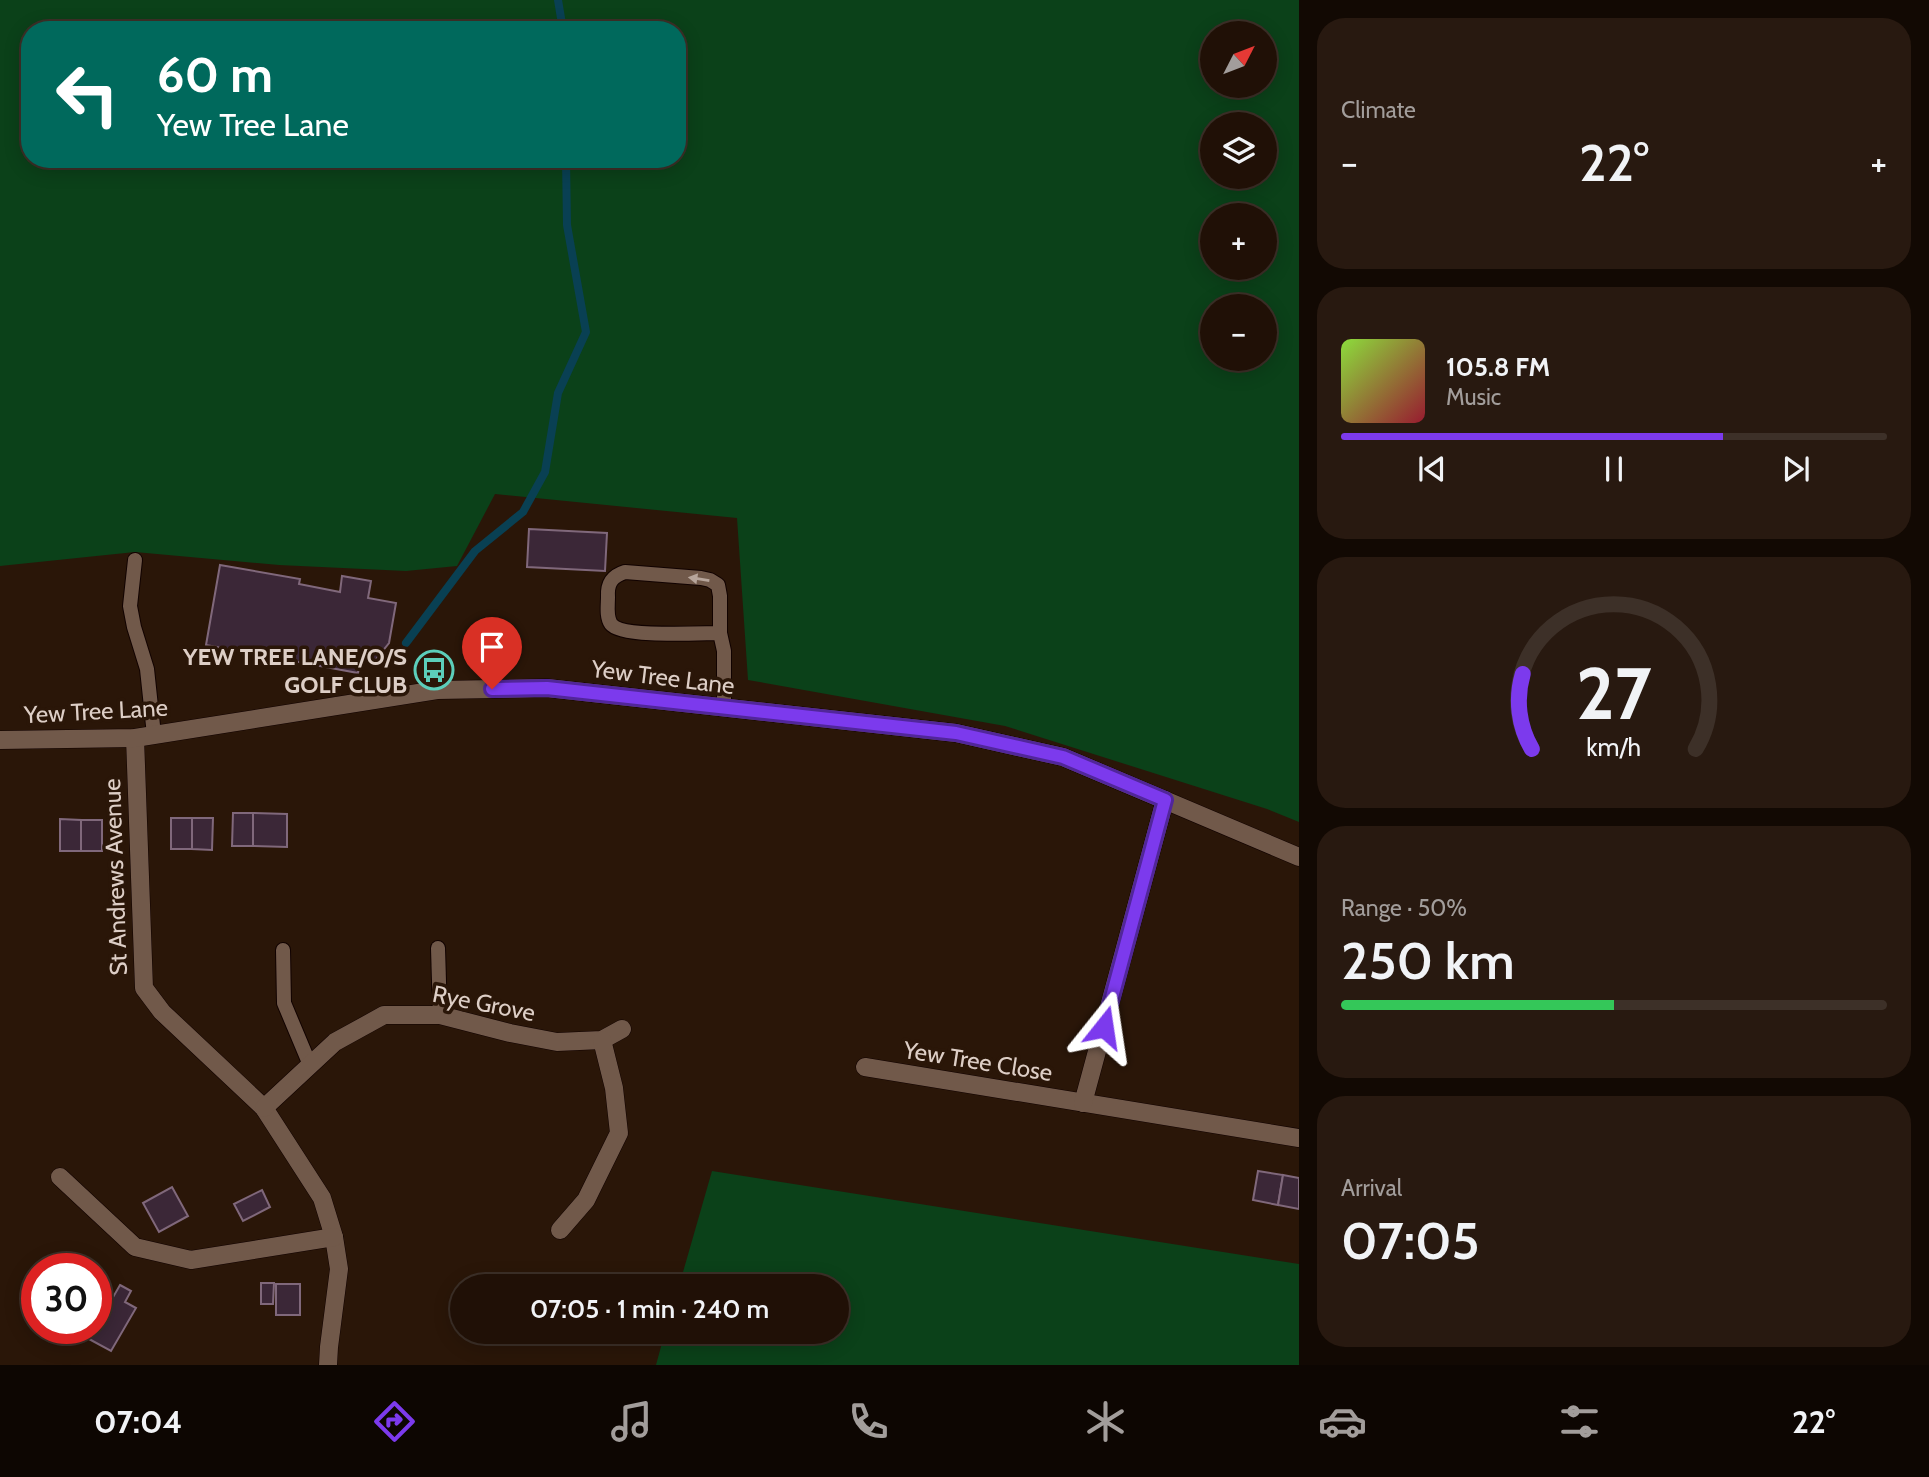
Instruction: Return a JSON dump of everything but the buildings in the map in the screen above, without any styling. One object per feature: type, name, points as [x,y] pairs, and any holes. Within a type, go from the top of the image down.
[{"type":"street","name":"Yew Tree Lane","points":[[0,740],[135,738],[437,690],[547,688],[956,733],[1063,757],[1299,857]]},
{"type":"street","name":"St Andrews Avenue","points":[[135,738],[144,988],[162,1012],[264,1108],[322,1198],[340,1269],[328,1365]]},
{"type":"street","name":"Yew Tree Close","points":[[1083,1103],[1165,800]]},
{"type":"street","name":"Rye Grove","points":[[264,1108],[335,1042],[384,1015],[440,1015],[557,1042],[602,1040],[622,1029]]},
{"type":"street","points":[[560,1230],[586,1199],[619,1133],[614,1088],[602,1040]]},
{"type":"street","name":"Yew Tree Close","points":[[865,1067],[1299,1138]]},
{"type":"street","points":[[60,1177],[135,1247],[191,1260],[334,1237]]},
{"type":"lane","points":[[135,559],[130,606],[147,669],[154,735]]},
{"type":"lane","points":[[720,632],[635,633],[617,629],[608,618],[607,591],[611,580],[617,574],[625,572],[701,578],[718,585],[720,632],[724,651],[724,709]]},
{"type":"lane","points":[[438,948],[440,1015]]},
{"type":"lane","points":[[283,950],[284,1003],[310,1065]]},
{"type":"green space","points":[[0,0],[1299,0],[1299,822],[1267,809],[1005,726],[748,680],[737,518],[495,494],[457,566],[406,571],[279,565],[135,552],[0,566]]},
{"type":"green space","points":[[712,1171],[1299,1264],[1299,1365],[656,1365],[662,1344],[849,1344],[849,1274],[682,1274]]},
{"type":"waterway","points":[[558,0],[562,21]]},
{"type":"waterway","points":[[406,643],[475,551],[523,512],[545,472],[558,393],[586,332],[567,225],[566,168]]},
{"type":"place","name":"YEW TREE LANE/O/S GOLF CLUB","points":[[434,670]]},
{"type":"route","points":[[492,689],[547,688],[956,733],[1063,757],[1165,800],[1104,1027]]}]
